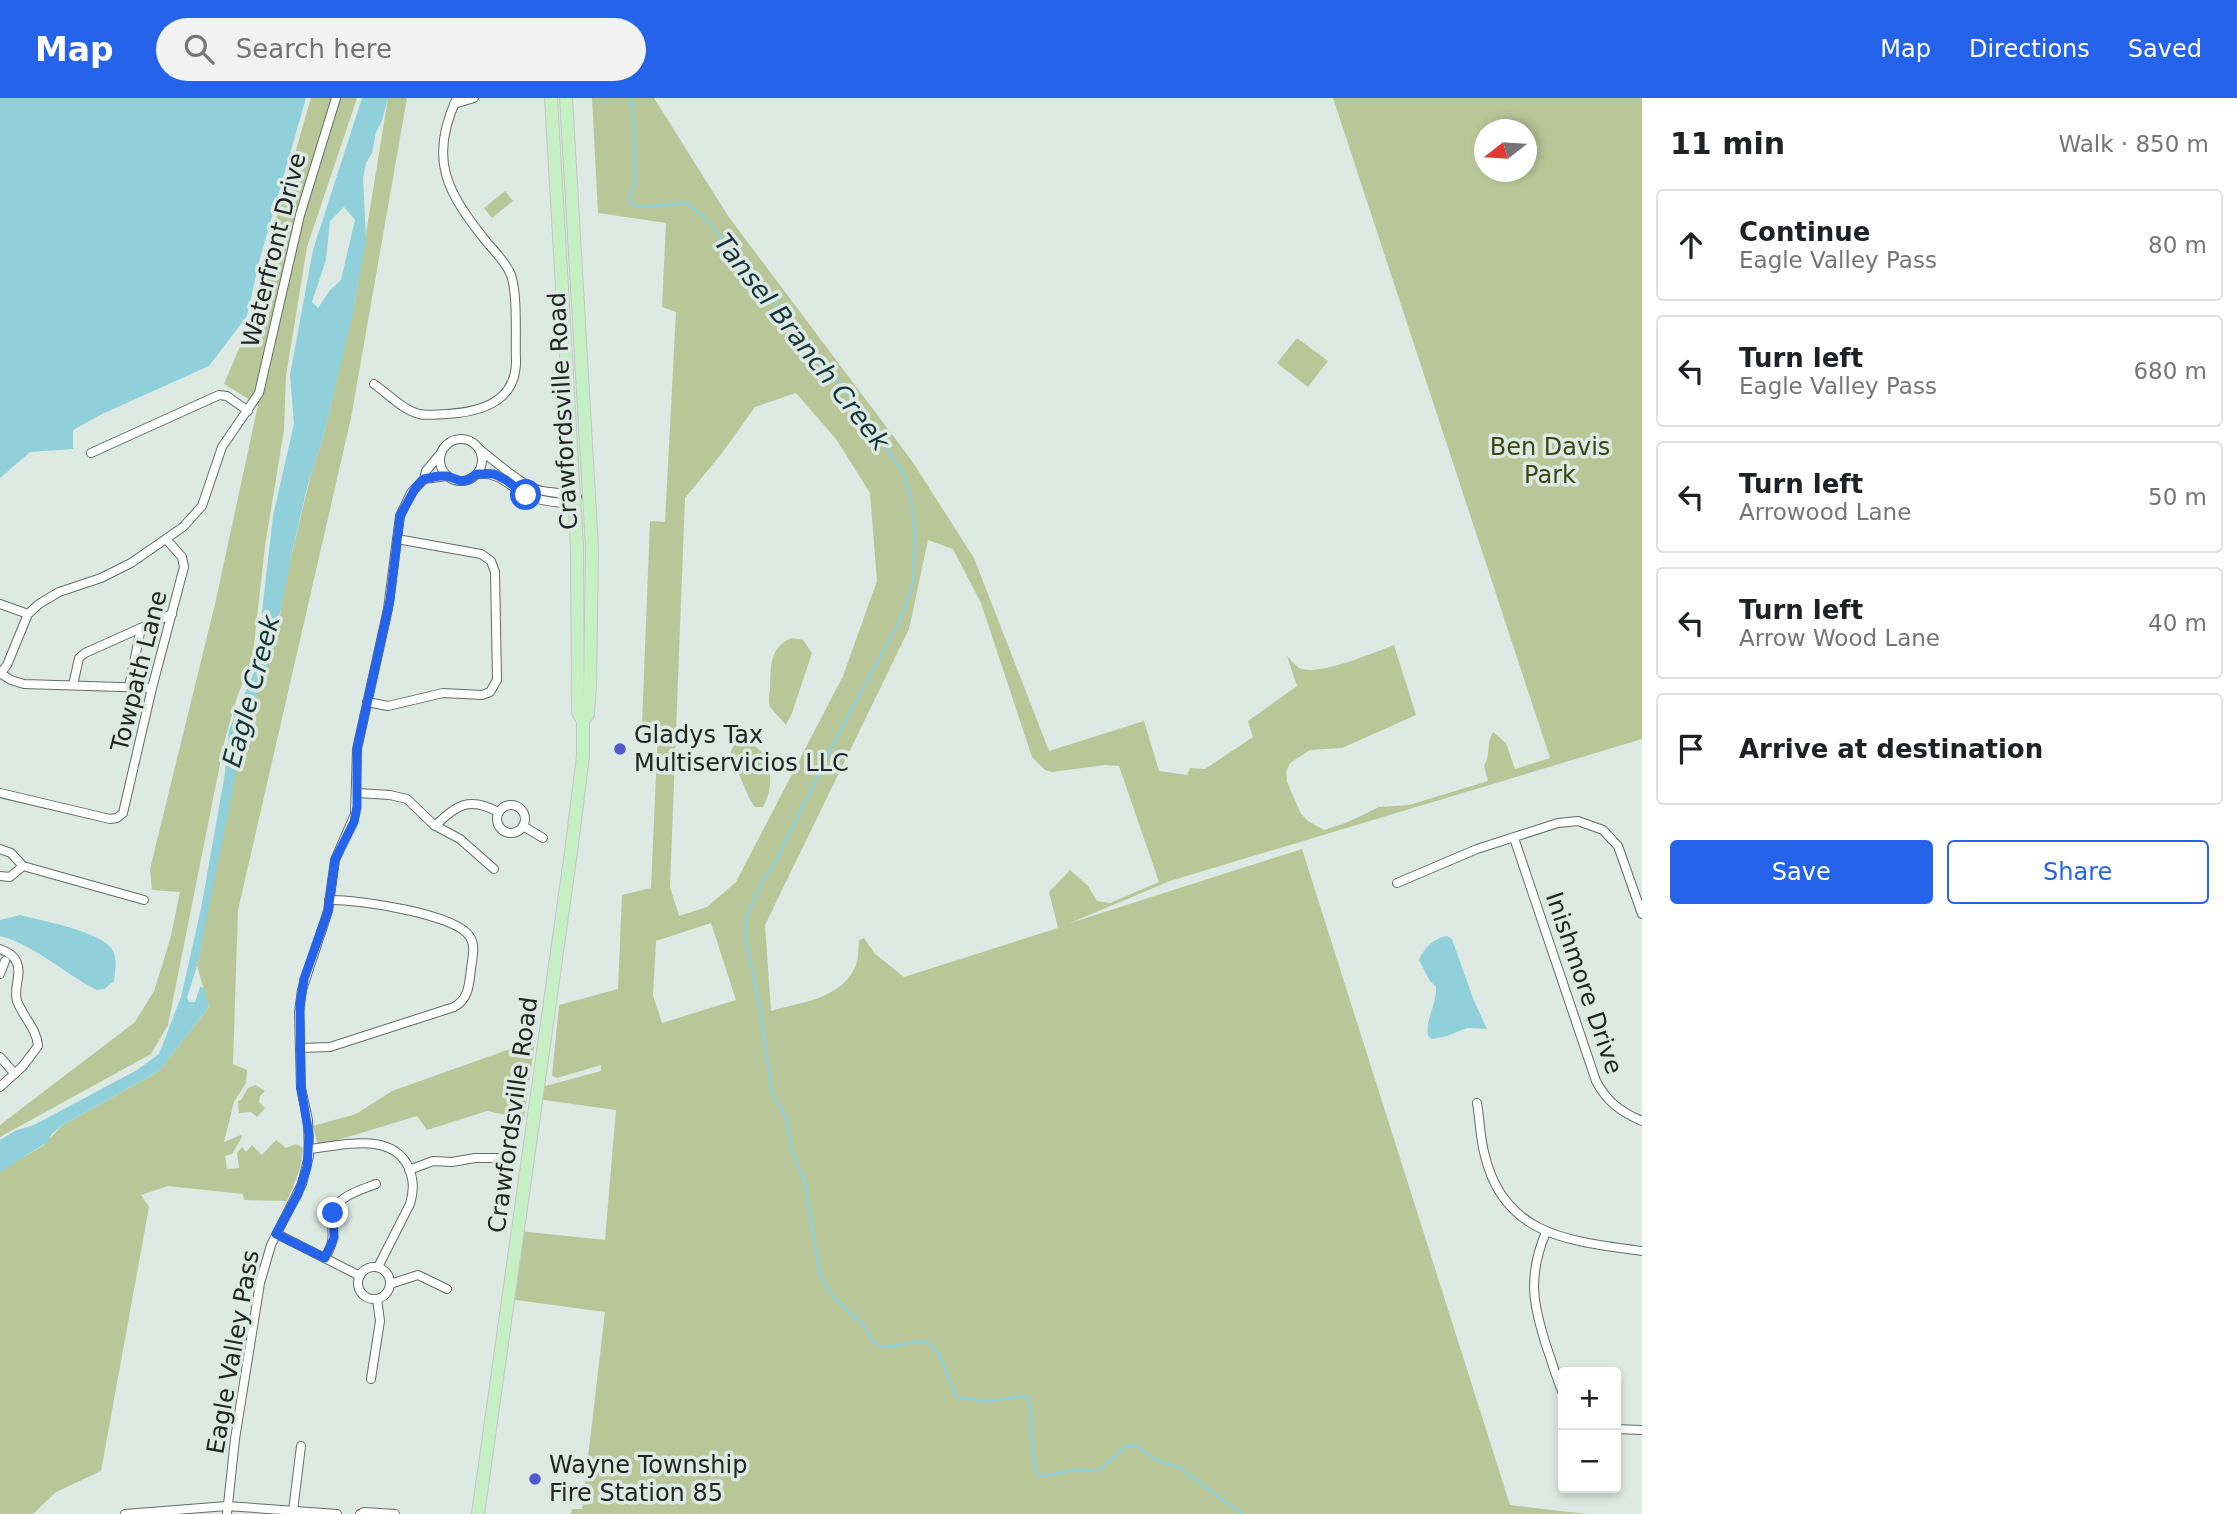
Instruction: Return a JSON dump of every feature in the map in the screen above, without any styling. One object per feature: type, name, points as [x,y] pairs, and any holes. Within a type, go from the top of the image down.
[{"type":"main road","name":"Crawfordsville Road","points":[[478,1514],[583,756],[583,721],[578,712],[572,498],[551,98]]},
{"type":"main road","name":"Crawfordsville Road","points":[[566,98],[592,581],[588,714],[583,721]]},
{"type":"street","name":"Waterfront Drive","points":[[28,614],[52,596],[111,574],[188,523],[202,506],[222,447],[259,393],[300,215],[336,98]]},
{"type":"street","points":[[374,384],[416,413],[465,413],[483,409],[494,402],[508,388],[514,375],[516,361],[510,273],[460,208],[446,174],[443,144],[447,123],[456,101],[474,98]]},
{"type":"street","points":[[91,453],[219,395],[227,396],[248,411]]},
{"type":"street","points":[[447,476],[440,464],[441,453],[446,445],[454,440],[464,440],[475,445],[529,486],[541,492],[564,493],[572,498]]},
{"type":"street","points":[[475,445],[482,458],[477,474]]},
{"type":"street","name":"Eagle Valley Pass","points":[[227,1510],[260,1283],[276,1234],[302,1184],[309,1149],[308,1120],[301,1088],[302,990],[325,923],[335,860],[354,822],[357,807],[357,749],[390,600],[404,506],[441,453]]},
{"type":"street","points":[[424,479],[447,476],[461,481],[477,474],[487,474],[500,477],[526,495],[538,499],[563,503],[572,498],[589,497]]},
{"type":"street","name":"Towpath Lane","points":[[0,793],[108,818],[119,817],[125,808],[152,688],[184,567],[182,557],[166,539]]},
{"type":"street","points":[[368,702],[390,705],[443,693],[479,695],[489,692],[497,677],[494,569],[487,557],[397,539]]},
{"type":"street","points":[[0,604],[28,614],[7,665],[0,674],[20,683],[152,688]]},
{"type":"street","points":[[73,685],[79,658],[172,614]]},
{"type":"street","points":[[129,687],[141,628]]},
{"type":"street","points":[[357,793],[407,799],[435,826],[460,839],[494,869]]},
{"type":"street","points":[[435,826],[451,810],[464,805],[482,805],[498,812]]},
{"type":"street","points":[[506,806],[519,807],[525,816],[523,826],[515,833],[504,832],[497,823],[498,812],[506,806]]},
{"type":"street","points":[[1397,883],[1469,852],[1569,821],[1586,823],[1603,830],[1613,839],[1620,851],[1642,914]]},
{"type":"street","points":[[523,826],[543,838]]},
{"type":"street","name":"Inishmore Drive","points":[[1514,838],[1596,1082],[1610,1102],[1642,1121]]},
{"type":"street","points":[[0,849],[13,854],[23,866],[144,900]]},
{"type":"street","points":[[0,876],[10,877],[23,866]]},
{"type":"street","points":[[300,1048],[330,1047],[461,1003],[468,990],[474,947],[465,930],[404,909],[329,900]]},
{"type":"street","points":[[0,949],[9,953],[16,961],[19,975],[16,998],[38,1042],[35,1053],[0,1087]]},
{"type":"street","points":[[0,974],[5,961]]},
{"type":"street","points":[[0,1057],[15,1074]]},
{"type":"street","points":[[1477,1103],[1485,1156],[1494,1182],[1519,1214],[1546,1233],[1568,1240],[1642,1251]]},
{"type":"street","points":[[309,1149],[377,1144],[396,1152],[410,1170],[414,1185],[410,1203],[378,1268]]},
{"type":"street","points":[[410,1170],[433,1161],[503,1158]]},
{"type":"street","points":[[325,1258],[334,1238],[332,1218],[339,1202],[376,1184]]},
{"type":"street","points":[[1546,1233],[1535,1264],[1533,1296],[1538,1321],[1558,1379]]},
{"type":"street","points":[[276,1234],[360,1276]]},
{"type":"street","points":[[378,1268],[387,1274],[390,1284],[386,1294],[377,1299],[368,1298],[361,1293],[358,1284],[360,1276],[367,1269],[378,1268]]},
{"type":"street","points":[[390,1284],[418,1275],[447,1289]]},
{"type":"street","points":[[371,1379],[380,1321],[377,1299]]},
{"type":"street","points":[[1621,1429],[1642,1430]]},
{"type":"street","points":[[293,1511],[302,1446]]},
{"type":"street","points":[[125,1514],[227,1510],[337,1514]]},
{"type":"street","points":[[360,1514],[395,1514]]},
{"type":"green space","points":[[311,98],[357,98],[307,247],[286,376],[284,430],[265,546],[252,663],[238,694],[225,739],[168,1025],[151,1054],[0,1137],[0,1125],[135,1022],[154,991],[170,940],[180,892],[152,890],[150,869],[215,604],[258,405],[224,384],[251,320],[276,219]]},
{"type":"green space","points":[[388,98],[407,98],[351,418],[238,910],[233,1064],[247,1070],[246,1083],[234,1102],[224,1142],[241,1135],[242,1137],[232,1154],[225,1156],[227,1169],[239,1168],[237,1153],[242,1147],[246,1152],[252,1145],[262,1155],[276,1140],[286,1148],[296,1144],[303,1148],[300,1169],[287,1201],[244,1200],[243,1194],[168,1186],[141,1195],[149,1207],[101,1471],[56,1492],[33,1514],[0,1514],[0,1171],[44,1145],[61,1126],[159,1071],[209,1007],[197,966],[242,728],[263,682],[311,474],[323,438],[355,301]]},
{"type":"green space","name":"Ben Davis Park","points":[[592,98],[654,98],[728,216],[912,461],[974,558],[1049,751],[1144,721],[1159,771],[1187,775],[1190,768],[1205,769],[1253,737],[1248,721],[1297,686],[1287,656],[1299,668],[1319,669],[1394,645],[1416,715],[1342,748],[1310,750],[1290,763],[1286,772],[1287,782],[1301,814],[1324,830],[1379,807],[1409,805],[1488,781],[1484,766],[1493,732],[1506,743],[1515,769],[1550,758],[1333,98],[1642,98],[1642,739],[1170,881],[1070,923],[1302,849],[1510,1505],[1586,1514],[571,1514],[572,1509],[582,1509],[605,1312],[509,1299],[519,1231],[605,1240],[616,1110],[537,1099],[538,1088],[601,1071],[601,1065],[557,1078],[552,1076],[559,1005],[618,989],[622,895],[651,888],[658,729],[642,724],[650,521],[665,522],[676,312],[662,307],[666,223],[598,213]],"holes":[[[796,393],[836,439],[870,493],[877,581],[843,676],[736,882],[707,907],[679,916],[670,887],[685,498],[755,407]],[[928,540],[953,549],[981,603],[1032,757],[1045,770],[1052,772],[1105,765],[1119,766],[1159,882],[1110,903],[1097,901],[1088,886],[1070,870],[1049,892],[1058,928],[904,977],[875,954],[864,938],[859,940],[855,967],[849,978],[840,986],[808,1002],[771,1011],[765,925],[909,629]],[[711,923],[736,1000],[662,1023],[653,995],[656,941]]]},
{"type":"green space","points":[[505,191],[513,201],[492,218],[484,208]]},
{"type":"green space","points":[[1297,338],[1328,361],[1308,387],[1277,363]]},
{"type":"green space","points":[[791,638],[803,640],[812,653],[786,725],[770,707],[769,699],[772,660],[778,647]]},
{"type":"green space","points":[[745,741],[761,752],[769,769],[769,788],[763,807],[755,807],[750,800],[732,758],[734,745]]},
{"type":"green space","points":[[535,1040],[524,1119],[487,1111],[427,1130],[417,1116],[318,1146],[313,1126],[356,1114],[392,1091]]},
{"type":"green space","points":[[256,1085],[265,1091],[259,1102],[265,1108],[257,1117],[251,1112],[239,1113],[238,1101],[248,1088]]},
{"type":"water","points":[[0,98],[306,98],[259,262],[247,316],[209,366],[102,414],[73,430],[73,449],[30,452],[0,478]]},
{"type":"water","name":"Eagle Creek","points":[[362,98],[388,98],[363,178],[366,240],[352,317],[323,438],[308,484],[274,644],[263,682],[242,728],[233,788],[197,966],[187,998],[189,1002],[195,1002],[200,987],[204,988],[209,1007],[159,1071],[61,1126],[51,1135],[49,1141],[0,1172],[0,1140],[17,1130],[34,1125],[137,1070],[159,1054],[181,997],[201,909],[225,773],[229,730],[258,663],[262,646],[262,612],[273,516],[294,424],[290,375],[313,250]],"holes":[[[344,207],[355,220],[341,280],[330,290],[318,308],[312,302],[326,260],[330,221]]]},
{"type":"water","points":[[20,915],[73,928],[109,946],[115,956],[114,981],[104,989],[97,990],[37,952],[0,936],[0,920]]},
{"type":"water","points":[[1447,936],[1452,939],[1487,1029],[1467,1028],[1432,1039],[1428,1036],[1428,1030],[1436,987],[1419,960],[1430,944]]},
{"type":"waterway","name":"Tansel Branch Creek","points":[[631,98],[635,179],[629,202],[639,207],[687,203],[706,219],[833,373],[902,471],[911,498],[915,534],[913,583],[899,622],[843,725],[770,872],[764,877],[746,918],[745,938],[761,1010],[772,1092],[787,1120],[792,1152],[804,1179],[820,1275],[831,1294],[866,1328],[873,1342],[883,1347],[923,1341],[930,1344],[941,1357],[957,1397],[987,1401],[1024,1396],[1029,1399],[1037,1474],[1043,1476],[1074,1470],[1098,1471],[1128,1445],[1180,1468],[1242,1514]]},
{"type":"place","name":"Gladys Tax Multiservicios LLC","points":[[620,749]]},
{"type":"place","name":"Wayne Township Fire Station 85","points":[[535,1479]]},
{"type":"route","points":[[333,1213],[334,1238],[325,1258],[276,1234],[298,1194],[309,1156],[308,1120],[301,1088],[300,1005],[304,979],[328,911],[335,860],[354,822],[357,807],[357,749],[390,600],[400,516],[416,487],[424,479],[439,476],[461,481],[477,474],[494,474],[526,495]]}]
